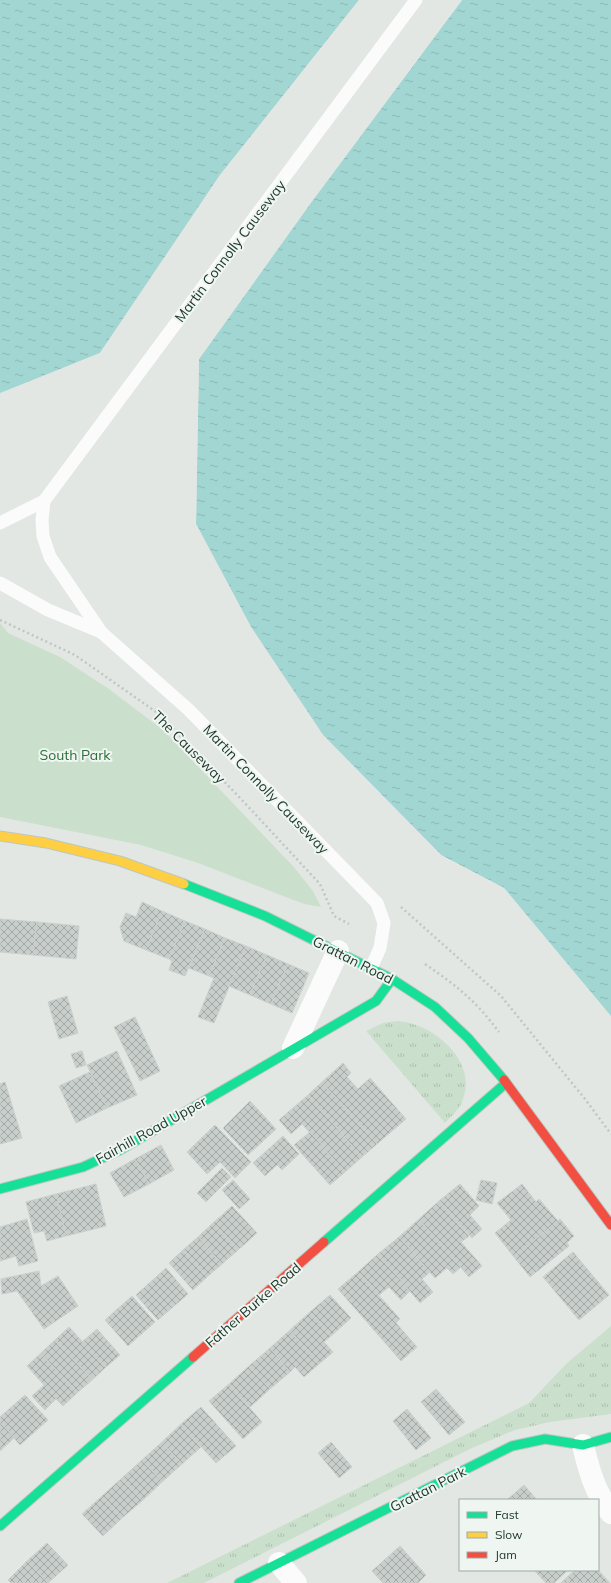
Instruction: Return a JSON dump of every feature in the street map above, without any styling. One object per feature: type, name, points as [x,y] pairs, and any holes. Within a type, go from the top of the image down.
[{"type":"street","name":"Grattan Road","points":[[0,836],[46,843],[120,861],[206,891],[265,916],[392,979],[435,1007],[468,1038],[506,1083],[611,1225]]},
{"type":"street","points":[[293,1048],[338,952]]},
{"type":"street","name":"Fairhill Road Upper","points":[[0,1189],[83,1167],[120,1150],[376,1001],[392,979]]},
{"type":"street","name":"Father Burke Road","points":[[0,1526],[506,1083]]},
{"type":"street","name":"Grattan Park","points":[[239,1583],[512,1446],[545,1439],[583,1445],[611,1437]]},
{"type":"street","points":[[583,1445],[588,1468],[599,1497],[611,1513]]},
{"type":"street","points":[[279,1564],[296,1583]]},
{"type":"lane","name":"Martin Connolly Causeway","points":[[0,523],[44,501],[416,0]]},
{"type":"lane","name":"Martin Connolly Causeway","points":[[44,501],[42,520],[44,536],[50,557],[101,632],[189,710],[377,903],[384,923],[384,928],[380,948],[371,968]]},
{"type":"lane","name":"Martin Connolly Causeway","points":[[0,583],[48,610],[101,632]]},
{"type":"path","name":"The Causeway","points":[[0,620],[75,655],[159,714],[320,884],[334,916],[349,924]]},
{"type":"path","points":[[400,906],[501,996],[586,1099],[611,1134]]},
{"type":"green space","name":"South Park","points":[[0,623],[8,633],[60,657],[109,689],[163,730],[293,866],[313,891],[321,907],[304,904],[198,863],[141,845],[0,817]]},
{"type":"green space","points":[[398,1021],[413,1024],[436,1035],[455,1054],[462,1065],[466,1089],[461,1105],[445,1123],[366,1031],[383,1023]]},
{"type":"green space","points":[[611,1326],[611,1414],[550,1422],[515,1430],[470,1449],[204,1583],[167,1583],[529,1403],[567,1363]]},
{"type":"water","points":[[0,0],[359,0],[220,175],[100,353],[0,394]]},
{"type":"water","points":[[462,0],[611,0],[611,1016],[504,888],[441,855],[323,735],[251,627],[196,524],[199,359],[310,204]]},
{"type":"pier","points":[[359,0],[361,0],[221,176],[101,354],[0,396],[0,393],[100,353],[220,175]]},
{"type":"pier","points":[[459,0],[462,0],[310,204],[199,359],[196,524],[251,627],[323,735],[441,855],[504,888],[611,1018],[503,889],[440,857],[321,736],[249,628],[194,524],[198,359],[308,203]]},
{"type":"building","points":[[142,902],[162,911],[146,950],[124,941],[120,927],[126,913],[136,917]]},
{"type":"building","points":[[162,911],[185,921],[169,959],[146,950]]},
{"type":"building","points":[[0,919],[37,922],[33,955],[0,952]]},
{"type":"building","points":[[185,921],[205,929],[185,976],[169,970],[172,961],[169,959]]},
{"type":"building","points":[[37,922],[79,926],[76,959],[33,955]]},
{"type":"building","points":[[205,929],[225,938],[209,976],[189,968]]},
{"type":"building","points":[[225,938],[246,946],[214,1023],[198,1017],[214,978],[209,976]]},
{"type":"building","points":[[246,946],[267,955],[250,995],[229,986]]},
{"type":"building","points":[[267,955],[288,964],[271,1004],[250,995]]},
{"type":"building","points":[[288,964],[309,973],[292,1013],[271,1004]]},
{"type":"building","points":[[67,996],[78,1033],[59,1039],[48,1002]]},
{"type":"building","points":[[135,1017],[160,1071],[140,1081],[114,1027]]},
{"type":"building","points":[[82,1051],[86,1065],[76,1068],[71,1054]]},
{"type":"building","points":[[117,1051],[137,1095],[107,1108],[87,1065]]},
{"type":"building","points":[[343,1063],[351,1073],[347,1077],[358,1089],[370,1078],[406,1119],[377,1144],[322,1082]]},
{"type":"building","points":[[90,1072],[107,1108],[76,1123],[59,1086]]},
{"type":"building","points":[[5,1082],[22,1138],[0,1144],[0,1084]]},
{"type":"building","points":[[322,1082],[377,1144],[362,1157],[308,1095]]},
{"type":"building","points":[[308,1095],[362,1157],[345,1172],[302,1124],[291,1134],[279,1120]]},
{"type":"building","points":[[250,1101],[276,1129],[248,1155],[223,1128]]},
{"type":"building","points":[[215,1125],[251,1162],[235,1178],[220,1162],[207,1174],[187,1152]]},
{"type":"building","points":[[310,1132],[345,1172],[330,1185],[294,1145]]},
{"type":"building","points":[[283,1136],[299,1154],[282,1170],[277,1165],[265,1176],[253,1163]]},
{"type":"building","points":[[161,1145],[174,1170],[149,1184],[135,1159]]},
{"type":"building","points":[[135,1159],[149,1184],[124,1197],[110,1173]]},
{"type":"building","points":[[222,1168],[231,1177],[206,1202],[197,1193]]},
{"type":"building","points":[[233,1180],[250,1199],[239,1209],[222,1190]]},
{"type":"building","points":[[481,1180],[497,1183],[492,1204],[476,1200]]},
{"type":"building","points":[[96,1184],[106,1226],[66,1236],[56,1194]]},
{"type":"building","points":[[460,1184],[479,1206],[470,1215],[482,1229],[472,1238],[439,1201]]},
{"type":"building","points":[[522,1184],[536,1202],[539,1199],[558,1221],[514,1257],[495,1233],[511,1220],[497,1203]]},
{"type":"building","points":[[56,1194],[66,1236],[47,1241],[44,1231],[34,1233],[26,1202]]},
{"type":"building","points":[[439,1201],[469,1236],[461,1242],[482,1266],[469,1277],[419,1219]]},
{"type":"building","points":[[232,1206],[257,1233],[238,1250],[213,1223]]},
{"type":"building","points":[[27,1219],[38,1261],[19,1266],[16,1256],[0,1261],[0,1227]]},
{"type":"building","points":[[419,1219],[461,1267],[453,1274],[447,1268],[435,1278],[399,1237]]},
{"type":"building","points":[[560,1219],[574,1236],[567,1243],[569,1246],[530,1277],[514,1257]]},
{"type":"building","points":[[213,1223],[238,1250],[222,1264],[198,1237]]},
{"type":"building","points":[[198,1237],[222,1264],[207,1277],[183,1250]]},
{"type":"building","points":[[399,1237],[430,1272],[422,1279],[433,1292],[420,1303],[378,1254]]},
{"type":"building","points":[[183,1250],[207,1277],[193,1290],[169,1263]]},
{"type":"building","points":[[573,1252],[609,1295],[579,1320],[543,1277]]},
{"type":"building","points":[[378,1254],[410,1291],[401,1300],[389,1287],[379,1295],[358,1272]]},
{"type":"building","points":[[166,1268],[188,1294],[158,1320],[136,1295]]},
{"type":"building","points":[[39,1271],[41,1286],[58,1276],[78,1306],[44,1329],[17,1291],[2,1294],[1,1279]]},
{"type":"building","points":[[358,1272],[400,1319],[396,1323],[417,1347],[401,1361],[338,1289]]},
{"type":"building","points":[[330,1295],[351,1318],[331,1336],[310,1312]]},
{"type":"building","points":[[132,1296],[155,1322],[128,1346],[105,1320]]},
{"type":"building","points":[[310,1312],[331,1336],[324,1342],[333,1352],[319,1364],[290,1330]]},
{"type":"building","points":[[69,1327],[106,1367],[92,1380],[55,1340]]},
{"type":"building","points":[[97,1329],[120,1355],[106,1367],[82,1342]]},
{"type":"building","points":[[290,1330],[319,1364],[304,1377],[295,1367],[290,1372],[270,1348]]},
{"type":"building","points":[[55,1340],[92,1380],[77,1393],[41,1353]]},
{"type":"building","points":[[270,1348],[290,1372],[270,1389],[249,1366]]},
{"type":"building","points":[[41,1353],[77,1393],[63,1406],[56,1399],[45,1410],[32,1396],[44,1385],[27,1366]]},
{"type":"building","points":[[249,1366],[270,1389],[250,1407],[229,1384]]},
{"type":"building","points":[[229,1384],[262,1422],[243,1439],[209,1401]]},
{"type":"building","points":[[436,1389],[465,1422],[449,1435],[421,1402]]},
{"type":"building","points":[[25,1395],[48,1420],[20,1445],[0,1422],[0,1417]]},
{"type":"building","points":[[201,1407],[236,1446],[216,1463],[181,1424]]},
{"type":"building","points":[[407,1409],[431,1438],[416,1450],[393,1421]]},
{"type":"building","points":[[0,1422],[14,1438],[0,1451]]},
{"type":"building","points":[[181,1424],[201,1447],[182,1464],[162,1442]]},
{"type":"building","points":[[162,1442],[182,1464],[162,1482],[142,1460]]},
{"type":"building","points":[[331,1442],[352,1467],[339,1478],[318,1453]]},
{"type":"building","points":[[142,1460],[162,1482],[142,1501],[122,1478]]},
{"type":"building","points":[[122,1478],[142,1501],[122,1518],[102,1496]]},
{"type":"building","points":[[524,1485],[536,1499],[508,1499]]},
{"type":"building","points":[[102,1496],[122,1518],[103,1536],[82,1514]]},
{"type":"building","points":[[47,1543],[68,1565],[48,1583],[27,1561]]},
{"type":"building","points":[[400,1546],[426,1575],[418,1583],[383,1583],[372,1571]]},
{"type":"building","points":[[27,1561],[48,1583],[11,1583],[8,1580]]},
{"type":"building","points":[[535,1571],[567,1571],[554,1583],[546,1583]]},
{"type":"building","points":[[574,1571],[599,1571],[610,1583],[561,1583]]},
{"type":"traffic: fast","points":[[184,884],[265,916],[392,979],[435,1007],[468,1038],[504,1080]]},
{"type":"traffic: fast","points":[[0,1189],[83,1167],[120,1150],[376,1001],[392,979]]},
{"type":"traffic: fast","points":[[324,1242],[506,1083]]},
{"type":"traffic: fast","points":[[0,1526],[193,1357]]},
{"type":"traffic: fast","points":[[239,1583],[512,1446],[545,1439],[583,1445],[611,1437]]},
{"type":"traffic: slow","points":[[0,836],[46,843],[120,861],[184,884]]},
{"type":"traffic: jam","points":[[504,1080],[611,1225]]},
{"type":"traffic: jam","points":[[193,1357],[324,1242]]}]
